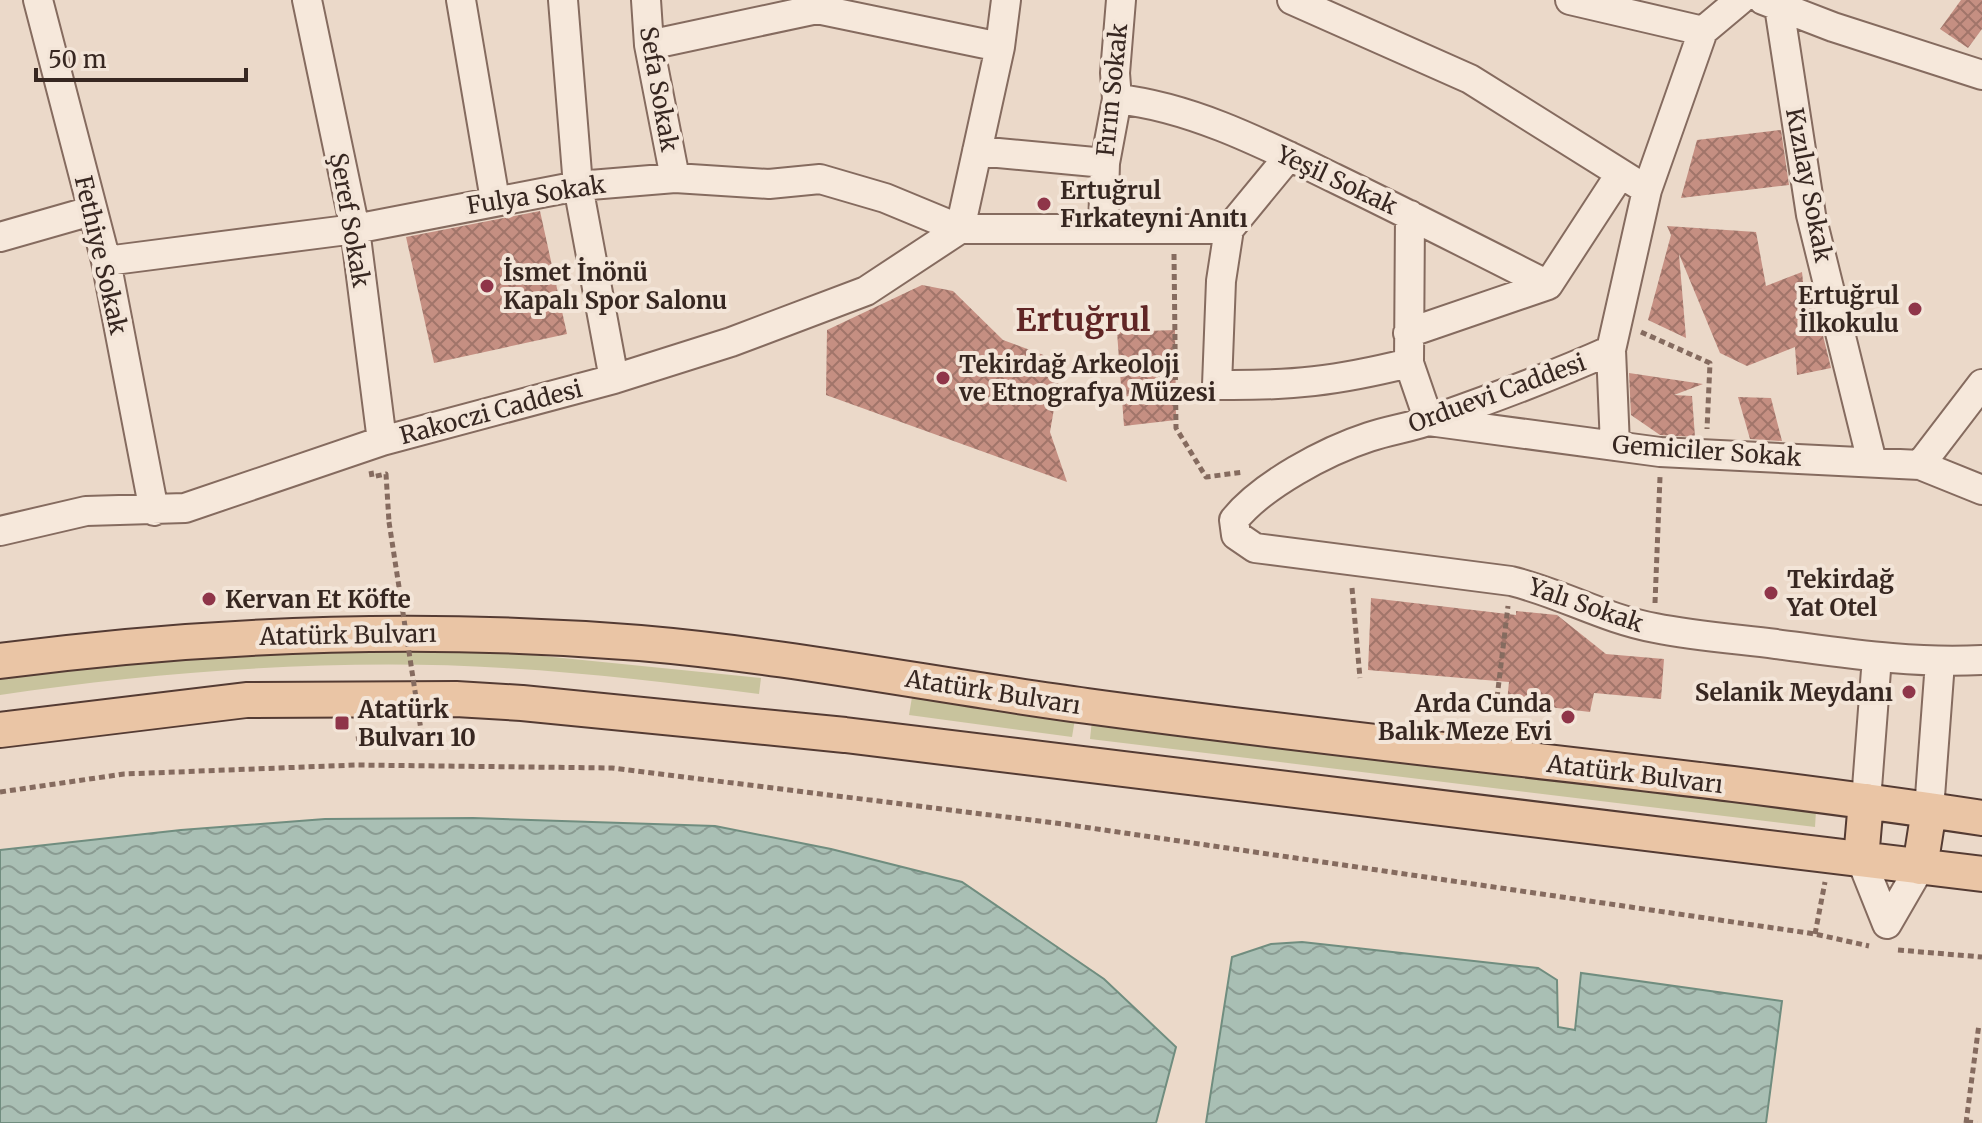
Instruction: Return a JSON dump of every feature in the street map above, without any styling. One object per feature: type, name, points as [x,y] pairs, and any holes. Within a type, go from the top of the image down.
[{"type":"main road","name":"Atatürk Bulvarı","points":[[0,661],[244,636],[392,632],[645,644],[759,657],[1088,707],[1866,801],[1982,818]]},
{"type":"main road","points":[[0,730],[246,700],[441,699],[522,703],[845,735],[1982,874]]},
{"type":"main road","points":[[1861,859],[1866,801]]},
{"type":"main road","points":[[1920,867],[1929,810]]},
{"type":"street","name":"Fethiye Sokak","points":[[38,0],[106,261],[154,511]]},
{"type":"street","name":"Şeref Sokak","points":[[307,0],[355,229],[382,441]]},
{"type":"street","points":[[461,0],[495,200]]},
{"type":"street","points":[[563,0],[578,186],[614,379]]},
{"type":"street","name":"Sefa Sokak","points":[[646,0],[649,45],[675,178]]},
{"type":"street","points":[[1006,0],[1000,47],[960,229],[1229,229]]},
{"type":"street","points":[[1000,47],[1021,0]]},
{"type":"street","name":"Fırın Sokak","points":[[1103,229],[1105,163],[1117,99],[1115,73],[1121,0]]},
{"type":"street","points":[[1292,0],[1470,79],[1619,176],[1647,190]]},
{"type":"street","points":[[1570,0],[1703,31],[1740,0]]},
{"type":"street","points":[[1773,2],[1833,27],[1982,75]]},
{"type":"street","name":"Kızılay Sokak","points":[[1773,2],[1811,215],[1872,462]]},
{"type":"street","points":[[649,45],[816,5],[1000,47]]},
{"type":"street","name":"Orduevi Caddesi","points":[[1236,535],[1234,520],[1246,506],[1273,486],[1366,438],[1429,421],[1543,381],[1611,350],[1647,190],[1703,31]]},
{"type":"street","name":"Yeşil Sokak","points":[[1117,99],[1141,102],[1213,124],[1289,156],[1548,285]]},
{"type":"street","points":[[977,151],[1105,163]]},
{"type":"street","points":[[1289,156],[1229,229],[1220,294],[1217,385],[1282,386],[1341,380],[1409,363]]},
{"type":"street","points":[[1408,333],[1548,285],[1619,176]]},
{"type":"street","name":"Fulya Sokak","points":[[106,261],[355,229],[578,186],[675,178],[769,184],[820,179],[885,198],[960,229]]},
{"type":"street","points":[[0,237],[91,211]]},
{"type":"street","points":[[1410,215],[1409,363],[1429,421]]},
{"type":"street","name":"Rakoczi Caddesi","points":[[0,531],[86,511],[154,511],[218,500],[382,441],[614,379],[731,342],[866,291],[960,229]]},
{"type":"street","points":[[1611,350],[1615,446]]},
{"type":"street","points":[[1920,465],[1982,384]]},
{"type":"street","name":"Gemiciler Sokak","points":[[1429,421],[1660,452],[1920,465],[1982,490]]},
{"type":"street","name":"Yalı Sokak","points":[[1236,535],[1255,548],[1511,581],[1546,589],[1594,612],[1655,628],[1877,657],[1940,662],[1982,660]]},
{"type":"street","points":[[1866,801],[1877,657]]},
{"type":"street","points":[[1929,810],[1940,662]]},
{"type":"street","points":[[1861,859],[1887,924],[1920,867]]},
{"type":"path","points":[[1174,229],[1176,428],[1206,477],[1246,472]]},
{"type":"path","points":[[1618,321],[1710,363],[1706,453]]},
{"type":"path","points":[[356,739],[421,730],[389,522],[386,474],[372,477],[370,470],[385,466],[382,441]]},
{"type":"path","points":[[1655,628],[1660,452]]},
{"type":"path","points":[[1349,559],[1360,678]]},
{"type":"path","points":[[1497,698],[1511,581]]},
{"type":"path","points":[[0,792],[124,774],[356,765],[612,768],[1063,824],[1815,934],[1883,949],[1982,957]]},
{"type":"path","points":[[1815,934],[1826,877]]},
{"type":"path","points":[[1977,1123],[1966,1122],[1979,1024]]},
{"type":"shaded area","points":[[388,650],[503,652],[761,678],[759,694],[504,668],[316,666],[187,673],[0,695],[0,679],[167,660]]},
{"type":"shaded area","points":[[912,697],[1075,719],[1072,737],[909,715]]},
{"type":"shaded area","points":[[1092,720],[1816,811],[1815,827],[1090,739]]},
{"type":"water","points":[[473,818],[715,826],[831,849],[962,882],[1104,979],[1176,1047],[1156,1123],[0,1123],[0,850],[181,830],[325,819]]},
{"type":"water","points":[[1302,942],[1538,968],[1557,980],[1558,1027],[1575,1030],[1581,973],[1782,1001],[1766,1123],[1206,1123],[1232,957],[1271,944]]},
{"type":"building","points":[[1961,0],[1982,0],[1982,29],[1968,48],[1940,29]]},
{"type":"building","points":[[1781,130],[1789,185],[1681,198],[1697,140]]},
{"type":"building","name":"İsmet İnönü Kapalı Spor Salonu","points":[[540,211],[567,334],[434,363],[406,237]]},
{"type":"building","points":[[1667,226],[1756,232],[1766,286],[1802,272],[1805,300],[1814,299],[1831,368],[1797,375],[1795,347],[1747,366],[1720,353],[1679,254],[1686,338],[1648,320],[1671,235]]},
{"type":"building","name":"Tekirdağ Arkeoloji ve Etnografya Müzesi","points":[[922,285],[953,291],[1003,340],[1062,362],[1050,432],[1067,482],[826,395],[827,330]]},
{"type":"building","points":[[1175,330],[1176,420],[1124,426],[1117,332]]},
{"type":"building","points":[[1629,373],[1703,384],[1674,395],[1692,396],[1695,437],[1660,435],[1631,415]]},
{"type":"building","points":[[1738,397],[1771,398],[1782,441],[1750,439]]},
{"type":"building","points":[[1371,598],[1516,615],[1516,611],[1557,615],[1606,654],[1664,659],[1661,699],[1594,693],[1590,712],[1507,702],[1509,682],[1368,670]]},
{"type":"place","name":"Ertuğrul Fırkateyni Anıtı","points":[[1044,204]]},
{"type":"place","name":"İsmet İnönü Kapalı Spor Salonu","points":[[487,286]]},
{"type":"place","name":"Ertuğrul İlkokulu","points":[[1915,309]]},
{"type":"place","name":"Tekirdağ Arkeoloji ve Etnografya Müzesi","points":[[943,378]]},
{"type":"place","name":"Tekirdağ Yat Otel","points":[[1771,593]]},
{"type":"place","name":"Kervan Et Köfte","points":[[209,599]]},
{"type":"place","name":"Selanik Meydanı","points":[[1909,692]]},
{"type":"place","name":"Arda Cunda Balık Meze Evi","points":[[1568,717]]},
{"type":"place","name":"Atatürk Bulvarı 10","points":[[342,723]]},
{"type":"district","name":"Ertuğrul","points":[[1083,320]]}]
